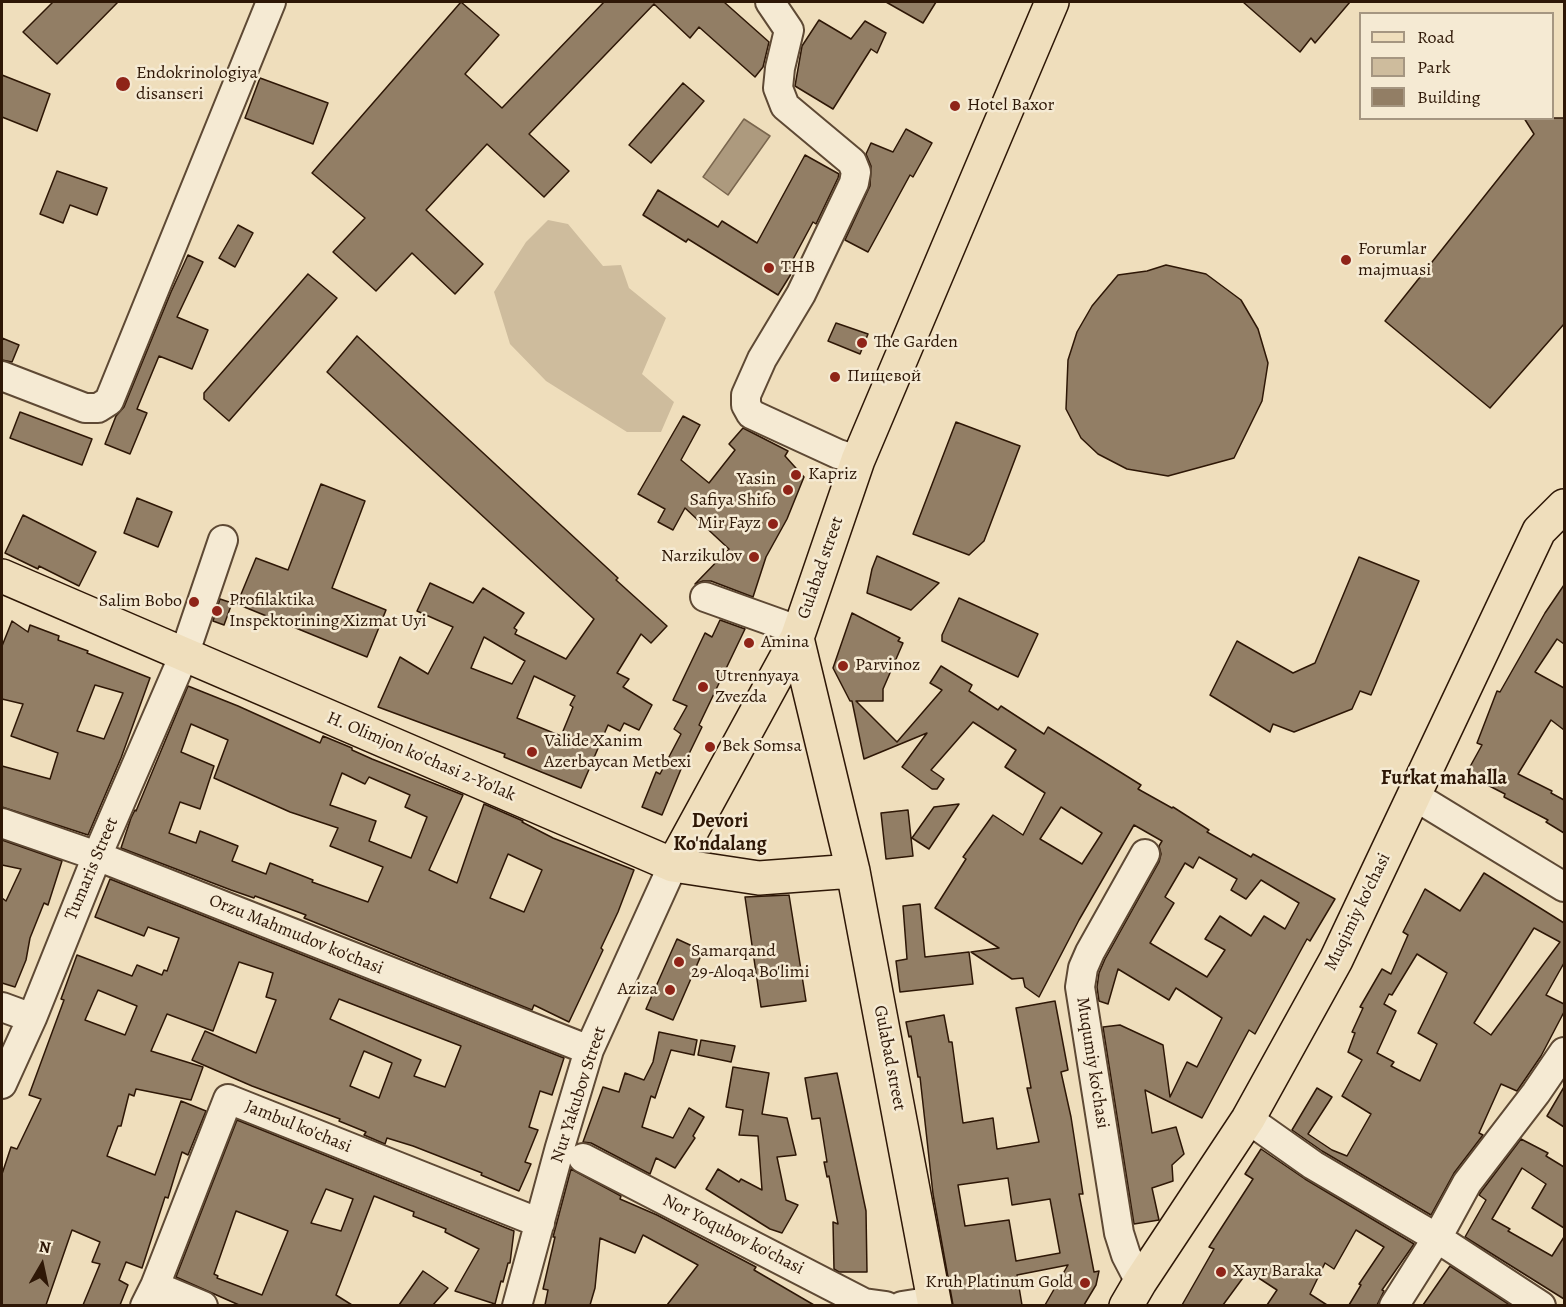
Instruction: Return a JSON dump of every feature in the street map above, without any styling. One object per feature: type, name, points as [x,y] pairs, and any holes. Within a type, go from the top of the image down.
[{"type":"main road","name":"Gulabad street","points":[[935,1303],[853,871],[799,634],[858,460],[1052,2]]},
{"type":"main road","name":"Muqimiy ko'chasi","points":[[1133,1294],[1248,1119],[1336,960],[1539,531],[1564,506]]},
{"type":"main road","name":"H. Olimjon ko'chasi 2-Yo'lak","points":[[2,576],[673,865],[759,878],[853,871]]},
{"type":"main road","name":"Nur Yakubov Street","points":[[673,865],[799,634]]},
{"type":"street","points":[[2,376],[85,408],[98,408],[109,401],[271,2]]},
{"type":"street","points":[[770,2],[789,30],[778,88],[785,106],[852,162],[856,172],[854,183],[801,294],[762,359],[746,395],[746,405],[752,414],[837,454],[858,460]]},
{"type":"street","name":"Tumaris Street","points":[[2,1084],[32,1018],[97,856],[184,655],[223,540]]},
{"type":"street","points":[[705,597],[799,634]]},
{"type":"street","points":[[1413,795],[1564,887]]},
{"type":"street","name":"Orzu Mahmudov ko'chasi","points":[[2,823],[97,856],[589,1050]]},
{"type":"street","name":"Muqumiy ko'chasi","points":[[1133,1294],[1126,1255],[1119,1233],[1080,987],[1083,968],[1090,952],[1145,854]]},
{"type":"street","name":"Nur Yakubov Street","points":[[517,1305],[589,1050],[673,865]]},
{"type":"street","points":[[2,1007],[32,1018]]},
{"type":"street","points":[[1394,1305],[1437,1238],[1467,1183],[1560,1067]]},
{"type":"street","name":"Jambul ko'chasi","points":[[150,1296],[228,1099],[540,1223]]},
{"type":"street","points":[[1248,1119],[1313,1165],[1437,1238],[1541,1305]]},
{"type":"street","name":"Nor Yoqubov ko'chasi","points":[[583,1158],[864,1303],[886,1305]]},
{"type":"street","points":[[150,1296],[203,1305]]},
{"type":"street","points":[[902,1305],[935,1303]]},
{"type":"green space","points":[[548,220],[568,224],[603,266],[621,265],[629,288],[666,318],[642,374],[674,402],[661,432],[627,432],[546,381],[510,344],[494,292],[526,242]]},
{"type":"shaded area","points":[[744,119],[770,136],[728,195],[703,177]]},
{"type":"building","points":[[53,2],[118,2],[57,64],[23,32]]},
{"type":"building","points":[[461,2],[499,35],[465,74],[502,108],[604,2],[724,2],[769,42],[763,67],[755,77],[699,27],[690,38],[654,4],[529,134],[569,171],[544,197],[487,144],[426,210],[483,264],[455,294],[412,253],[376,291],[333,252],[365,218],[312,173]]},
{"type":"building","points":[[886,2],[936,2],[923,23]]},
{"type":"building","points":[[1243,2],[1350,2],[1315,43],[1311,38],[1300,52]]},
{"type":"building","points":[[819,20],[851,39],[865,21],[886,33],[877,53],[871,49],[833,109],[795,86],[802,46]]},
{"type":"building","points":[[2,75],[50,94],[37,131],[2,117]]},
{"type":"building","points":[[260,78],[328,103],[313,144],[245,118]]},
{"type":"building","points":[[683,83],[704,101],[651,163],[629,145]]},
{"type":"building","points":[[1564,118],[1564,324],[1490,408],[1385,321],[1534,134],[1525,120]]},
{"type":"building","points":[[906,129],[932,143],[913,177],[910,175],[868,252],[845,240],[870,186],[871,166],[866,154],[871,143],[893,152]]},
{"type":"building","points":[[805,155],[839,174],[816,224],[813,222],[791,263],[796,266],[778,295],[688,239],[686,242],[643,215],[658,190],[718,227],[722,221],[757,243]]},
{"type":"building","points":[[57,171],[107,188],[97,215],[70,205],[63,223],[40,214]]},
{"type":"building","points":[[238,225],[253,233],[235,267],[219,258]]},
{"type":"building","points":[[188,255],[203,262],[177,317],[208,330],[192,369],[159,356],[137,409],[147,413],[130,454],[105,444],[116,416],[124,407]]},
{"type":"building","points":[[1166,265],[1206,274],[1241,300],[1258,329],[1268,363],[1262,401],[1234,458],[1168,476],[1127,469],[1098,454],[1081,438],[1066,409],[1068,360],[1077,332],[1092,306],[1118,275],[1147,271]]},
{"type":"building","points":[[308,274],[337,298],[229,421],[204,399],[204,393]]},
{"type":"building","points":[[836,323],[868,334],[860,354],[828,341]]},
{"type":"building","points":[[357,336],[667,626],[651,643],[641,634],[617,673],[629,679],[623,687],[652,705],[639,730],[624,723],[620,731],[608,725],[581,788],[504,757],[505,754],[378,707],[400,657],[428,674],[453,627],[417,611],[430,583],[473,603],[483,588],[524,613],[514,628],[517,630],[515,634],[566,659],[594,619],[327,372]],"holes":[[[484,637],[525,661],[512,684],[471,668]],[[534,676],[575,696],[561,736],[517,718]]]},
{"type":"building","points":[[2,338],[19,345],[12,362],[2,360]]},
{"type":"building","points":[[20,412],[92,439],[82,465],[10,438]]},
{"type":"building","points":[[683,416],[700,425],[681,460],[709,483],[735,450],[729,444],[743,428],[788,451],[785,456],[804,477],[787,519],[766,557],[753,597],[711,581],[695,584],[729,549],[685,508],[673,530],[658,522],[665,509],[638,494]]},
{"type":"building","points":[[956,422],[1020,446],[984,541],[969,555],[913,534]]},
{"type":"building","points":[[321,484],[365,501],[332,588],[386,610],[367,657],[237,604],[256,558],[288,570]]},
{"type":"building","points":[[137,498],[172,512],[158,547],[124,533]]},
{"type":"building","points":[[23,515],[96,552],[79,586],[39,566],[38,569],[5,553]]},
{"type":"building","points":[[877,556],[939,583],[911,610],[867,593]]},
{"type":"building","points":[[1359,557],[1419,581],[1371,695],[1360,691],[1352,709],[1294,732],[1273,724],[1270,732],[1210,695],[1237,641],[1293,673],[1315,663]]},
{"type":"building","points":[[1564,585],[1564,644],[1557,639],[1535,672],[1564,688],[1564,730],[1551,720],[1518,774],[1552,791],[1551,793],[1564,800],[1564,833],[1546,822],[1548,820],[1504,797],[1505,794],[1466,774],[1482,745],[1477,743],[1497,691],[1500,692],[1545,613]]},
{"type":"building","points":[[959,598],[1038,634],[1018,677],[942,641],[942,635]]},
{"type":"building","points":[[220,599],[232,603],[224,625],[213,621]]},
{"type":"building","points":[[852,613],[900,638],[898,641],[903,643],[883,689],[883,701],[856,701],[897,742],[942,690],[930,683],[941,666],[972,685],[969,691],[998,710],[1001,706],[1044,734],[1048,727],[1141,785],[1138,789],[1173,807],[1209,830],[1207,832],[1251,857],[1253,854],[1335,899],[1310,941],[1307,939],[1255,1034],[1249,1030],[1202,1118],[1145,1090],[1152,1133],[1176,1127],[1184,1154],[1172,1165],[1173,1181],[1152,1188],[1159,1220],[1134,1224],[1103,1027],[1120,1025],[1163,1045],[1170,1097],[1187,1062],[1197,1067],[1222,1018],[1176,988],[1169,1000],[1118,969],[1108,1004],[1099,1001],[1097,987],[1099,973],[1105,959],[1159,862],[1161,854],[1159,846],[1162,841],[1134,825],[1079,920],[1039,997],[1025,987],[1023,978],[1012,979],[971,952],[999,948],[935,908],[966,859],[963,857],[993,815],[1023,835],[1045,793],[1005,767],[1016,750],[973,722],[931,770],[944,779],[937,789],[932,789],[902,767],[927,733],[864,759],[852,701],[833,668]],"holes":[[[1061,807],[1102,833],[1082,864],[1040,839]],[[1199,857],[1237,879],[1231,890],[1246,899],[1261,880],[1299,903],[1285,929],[1264,916],[1251,936],[1220,916],[1205,939],[1225,950],[1207,977],[1150,943],[1174,903],[1165,897],[1185,863],[1193,868]]]},
{"type":"building","points":[[720,620],[745,629],[699,725],[702,727],[686,757],[662,815],[642,807],[656,772],[660,774],[681,734],[674,729],[687,706],[673,700],[705,633],[712,637]]},
{"type":"building","points":[[12,621],[28,632],[30,625],[59,636],[58,640],[150,678],[121,758],[88,835],[2,807],[2,766],[50,779],[58,753],[11,736],[23,704],[2,699],[2,646]],"holes":[[[95,685],[123,693],[104,739],[77,731]]]},
{"type":"building","points":[[188,686],[320,743],[323,736],[372,759],[463,795],[429,870],[457,883],[484,804],[523,821],[553,838],[634,870],[601,948],[603,950],[569,1022],[534,1005],[532,1010],[304,918],[306,915],[255,896],[254,898],[231,890],[121,848],[131,818],[136,811]],"holes":[[[191,724],[228,740],[214,778],[290,812],[338,828],[330,846],[383,867],[368,902],[312,882],[313,880],[270,863],[266,874],[232,861],[238,846],[200,831],[196,843],[169,833],[180,802],[200,809],[214,766],[181,752]],[[342,773],[365,784],[369,777],[410,795],[405,807],[427,817],[411,858],[369,841],[376,821],[330,805]],[[508,854],[542,870],[524,912],[490,898]]]},
{"type":"building","points":[[959,804],[929,849],[912,838],[934,807]]},
{"type":"building","points":[[908,810],[913,856],[886,859],[881,813]]},
{"type":"building","points":[[2,840],[62,861],[48,905],[44,903],[30,938],[26,960],[15,987],[2,983],[2,898],[6,901],[21,869],[2,865]]},
{"type":"building","points":[[1484,873],[1564,923],[1564,963],[1546,995],[1564,1004],[1564,1012],[1541,1056],[1517,1091],[1501,1084],[1479,1133],[1483,1135],[1454,1173],[1431,1215],[1322,1151],[1292,1130],[1317,1088],[1332,1097],[1308,1134],[1332,1150],[1347,1156],[1371,1114],[1342,1096],[1362,1060],[1348,1052],[1355,1033],[1352,1032],[1363,1008],[1360,1007],[1382,969],[1391,974],[1408,935],[1403,932],[1425,889],[1460,911]],"holes":[[[1534,928],[1560,942],[1491,1035],[1474,1023]],[[1417,954],[1447,973],[1418,1033],[1437,1044],[1420,1081],[1391,1066],[1394,1062],[1377,1053],[1396,1011],[1384,1004]]]},
{"type":"building","points":[[110,879],[564,1058],[552,1095],[540,1091],[529,1127],[538,1130],[525,1162],[531,1164],[519,1191],[481,1175],[482,1173],[413,1146],[387,1138],[385,1144],[364,1135],[366,1132],[339,1121],[340,1119],[252,1086],[192,1060],[205,1031],[256,1053],[276,1000],[266,997],[273,973],[239,962],[213,1031],[167,1014],[151,1051],[203,1067],[191,1100],[136,1089],[134,1096],[129,1094],[121,1126],[118,1126],[107,1156],[155,1175],[181,1101],[206,1111],[188,1155],[182,1152],[142,1268],[126,1262],[119,1280],[128,1285],[120,1305],[83,1305],[100,1264],[92,1262],[100,1242],[72,1230],[46,1305],[2,1305],[2,1174],[11,1147],[17,1149],[41,1099],[29,1095],[64,1000],[61,999],[77,955],[132,976],[137,965],[162,975],[164,970],[167,971],[179,938],[148,927],[144,936],[95,917]],"holes":[[[98,990],[137,1006],[125,1035],[85,1020]],[[339,999],[461,1046],[445,1087],[414,1076],[421,1060],[330,1019]],[[364,1051],[392,1063],[379,1098],[350,1086]]]},
{"type":"building","points":[[789,895],[806,1001],[761,1007],[745,897]]},
{"type":"building","points":[[920,904],[925,957],[969,952],[973,984],[900,992],[896,961],[907,959],[903,906]]},
{"type":"building","name":"Aziza","points":[[677,939],[703,951],[673,1020],[646,1009]]},
{"type":"building","points":[[1055,1001],[1068,1070],[1061,1072],[1071,1117],[1083,1194],[1079,1194],[1094,1272],[1099,1271],[1096,1285],[1084,1305],[1045,1305],[1068,1265],[1017,1275],[1022,1305],[953,1305],[933,1194],[920,1077],[918,1077],[911,1036],[909,1037],[906,1022],[944,1015],[949,1042],[952,1042],[963,1123],[993,1118],[997,1149],[1039,1142],[1027,1088],[1031,1088],[1016,1008]],"holes":[[[1008,1178],[1012,1205],[1050,1199],[1060,1253],[1016,1261],[1009,1220],[965,1226],[958,1185]]]},
{"type":"building","points":[[659,1032],[697,1040],[694,1055],[671,1050],[655,1098],[651,1096],[642,1127],[673,1138],[689,1108],[704,1117],[693,1136],[695,1138],[675,1168],[656,1158],[650,1174],[591,1143],[583,1142],[603,1087],[619,1092],[625,1073],[644,1080],[653,1062]]},
{"type":"building","points":[[701,1040],[735,1046],[731,1062],[698,1055]]},
{"type":"building","points":[[733,1067],[769,1073],[762,1114],[787,1118],[796,1155],[777,1157],[786,1200],[798,1205],[782,1233],[770,1229],[706,1189],[718,1169],[739,1182],[741,1179],[762,1190],[758,1136],[739,1135],[743,1110],[726,1107]]},
{"type":"building","points":[[837,1073],[866,1211],[867,1272],[839,1272],[834,1269],[833,1222],[838,1224],[824,1162],[827,1162],[820,1118],[812,1119],[805,1078]]},
{"type":"building","points":[[1564,1087],[1564,1127],[1547,1116]]},
{"type":"building","points":[[237,1120],[514,1231],[510,1263],[508,1263],[503,1282],[501,1281],[495,1304],[455,1291],[479,1249],[445,1232],[446,1229],[413,1216],[414,1212],[374,1196],[336,1295],[352,1305],[239,1305],[176,1277]],"holes":[[[326,1189],[353,1199],[341,1231],[311,1223]],[[236,1211],[288,1231],[262,1295],[217,1278],[218,1276],[214,1274]]]},
{"type":"building","points":[[1521,1139],[1548,1153],[1546,1156],[1564,1167],[1564,1228],[1532,1208],[1546,1184],[1522,1168],[1492,1219],[1510,1229],[1508,1231],[1552,1256],[1564,1237],[1564,1299],[1465,1237],[1486,1200],[1479,1195]]},
{"type":"building","points":[[1261,1149],[1305,1179],[1414,1244],[1382,1290],[1384,1291],[1377,1305],[1349,1305],[1361,1285],[1359,1284],[1384,1247],[1356,1230],[1334,1269],[1325,1263],[1310,1294],[1327,1305],[1267,1305],[1277,1290],[1248,1271],[1223,1305],[1182,1305],[1214,1249],[1209,1247],[1253,1179],[1245,1174]]},
{"type":"building","points":[[571,1169],[621,1196],[620,1199],[657,1215],[756,1267],[754,1270],[814,1305],[667,1305],[698,1265],[643,1235],[635,1253],[600,1238],[595,1288],[590,1305],[545,1305],[548,1290],[543,1289],[555,1237],[553,1237]]},
{"type":"building","points":[[1450,1266],[1510,1305],[1423,1305]]},
{"type":"building","points":[[423,1271],[448,1288],[433,1305],[399,1305]]},
{"type":"place","name":"Endokrinologiya disanseri","points":[[123,84]]},
{"type":"place","name":"Hotel Baxor","points":[[955,106]]},
{"type":"place","name":"Forumlar majmuasi","points":[[1346,260]]},
{"type":"place","name":"THB","points":[[769,268]]},
{"type":"place","name":"The Garden","points":[[862,343]]},
{"type":"place","name":"Пищевой","points":[[835,377]]},
{"type":"place","name":"Kapriz","points":[[796,475]]},
{"type":"place","name":"Yasin Safiya Shifo","points":[[788,490]]},
{"type":"place","name":"Mir Fayz","points":[[773,524]]},
{"type":"place","name":"Narzikulov","points":[[754,557]]},
{"type":"place","name":"Salim Bobo","points":[[194,602]]},
{"type":"place","name":"Profilaktika Inspektorining Xizmat Uyi","points":[[217,611]]},
{"type":"place","name":"Amina","points":[[749,643]]},
{"type":"place","name":"Parvinoz","points":[[843,666]]},
{"type":"place","name":"Utrennyaya Zvezda","points":[[703,687]]},
{"type":"place","name":"Bek Somsa","points":[[710,747]]},
{"type":"place","name":"Valide Xanim Azerbaycan Metbexi","points":[[532,752]]},
{"type":"place","name":"Samarqand 29-Aloqa Bo'limi","points":[[679,962]]},
{"type":"place","name":"Aziza","points":[[670,990]]},
{"type":"place","name":"Xayr Baraka","points":[[1221,1272]]},
{"type":"place","name":"Kruh Platinum Gold","points":[[1085,1283]]},
{"type":"district","name":"Furkat mahalla","points":[[1444,779]]},
{"type":"district","name":"Devori Ko'ndalang","points":[[720,834]]}]
